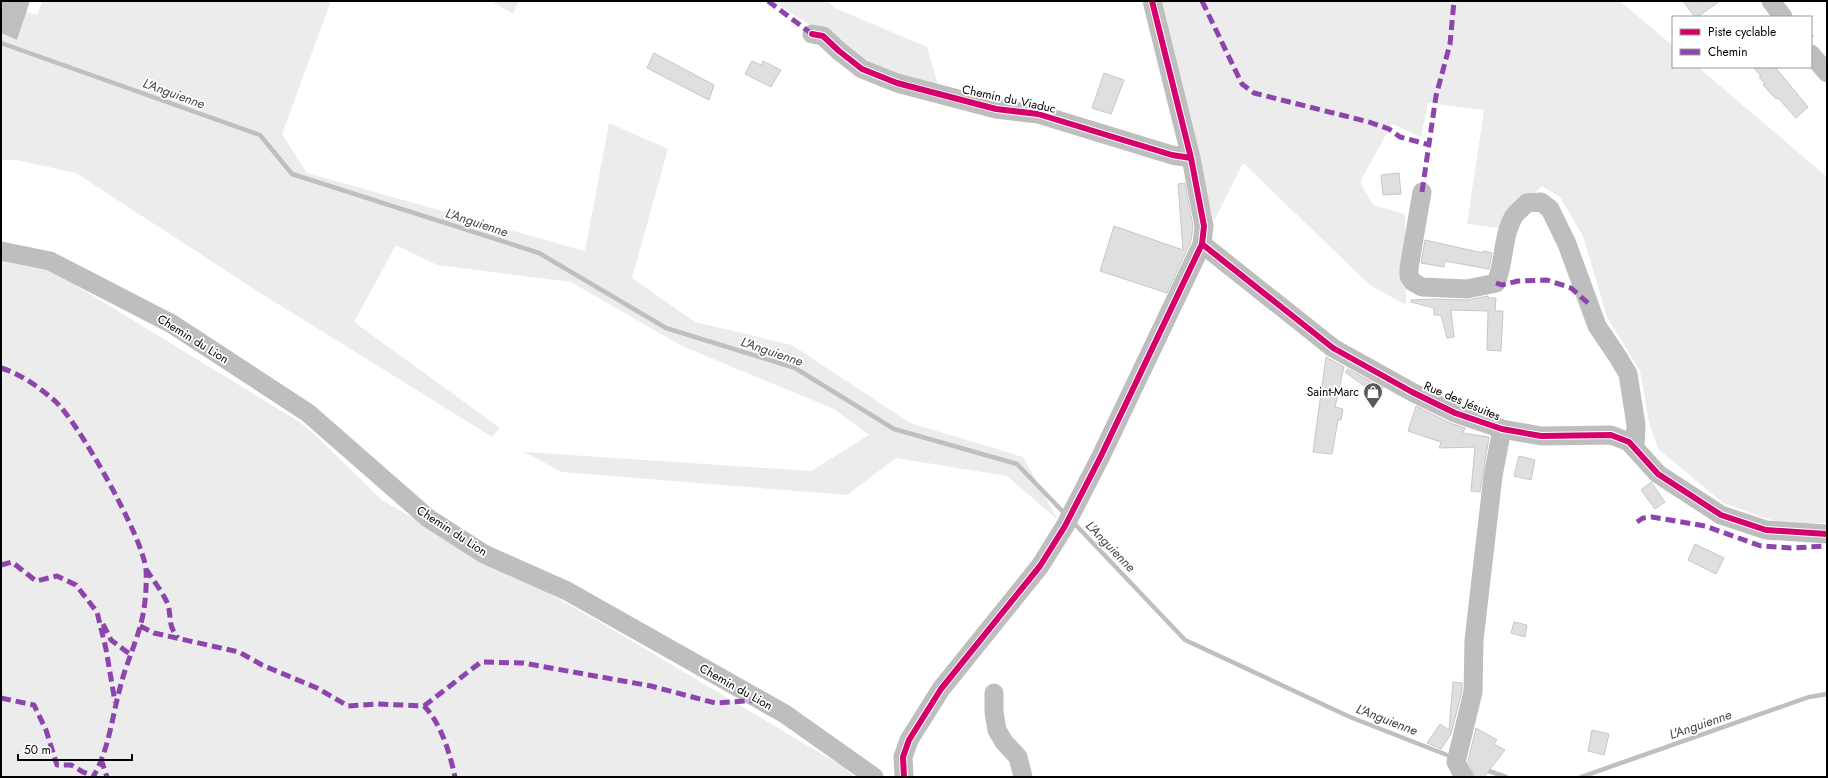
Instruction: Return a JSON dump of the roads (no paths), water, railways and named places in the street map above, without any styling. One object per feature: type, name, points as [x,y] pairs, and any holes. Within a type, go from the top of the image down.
[{"type":"street","points":[[904,777],[903,757],[909,740],[941,689],[1040,566],[1069,519],[1101,456],[1202,244],[1204,226],[1190,158],[1152,1]]},
{"type":"street","points":[[1771,1],[1782,16]]},
{"type":"street","name":"Chemin du Viaduc","points":[[812,34],[823,36],[838,51],[862,69],[897,83],[996,109],[1038,114],[1172,155],[1190,158]]},
{"type":"street","points":[[1812,55],[1827,73]]},
{"type":"street","points":[[1422,192],[1409,268],[1409,276],[1412,282],[1422,286],[1467,289],[1496,283],[1508,229],[1515,215],[1527,203],[1541,202],[1550,209],[1567,244],[1597,326],[1628,374],[1636,425],[1635,449]]},
{"type":"street","name":"Rue des Jésuites","points":[[1202,244],[1333,348],[1412,392],[1447,409],[1502,430],[1541,436],[1611,436],[1629,442],[1658,474],[1721,515],[1766,530],[1827,534]]},
{"type":"street","name":"Chemin du Lion","points":[[1,251],[50,261],[172,324],[308,414],[428,518],[484,554],[567,591],[784,714],[874,777]]},
{"type":"street","points":[[1459,764],[1473,692],[1474,640],[1493,476],[1502,430]]},
{"type":"street","points":[[994,693],[994,712],[997,730],[1004,742],[1018,757],[1023,777]]},
{"type":"waterway","name":"L'Anguienne","points":[[1,43],[260,135],[292,174],[539,253],[666,328],[795,368],[894,429],[1017,464],[1066,515]]},
{"type":"waterway","name":"L'Anguienne","points":[[1073,522],[1185,640],[1350,717],[1452,757]]},
{"type":"waterway","name":"L'Anguienne","points":[[1581,777],[1809,697],[1827,694]]},
{"type":"waterway","name":"L'Anguienne","points":[[1483,769],[1506,777]]},
{"type":"place","name":"Saint-Marc","points":[[1373,409]]}]
